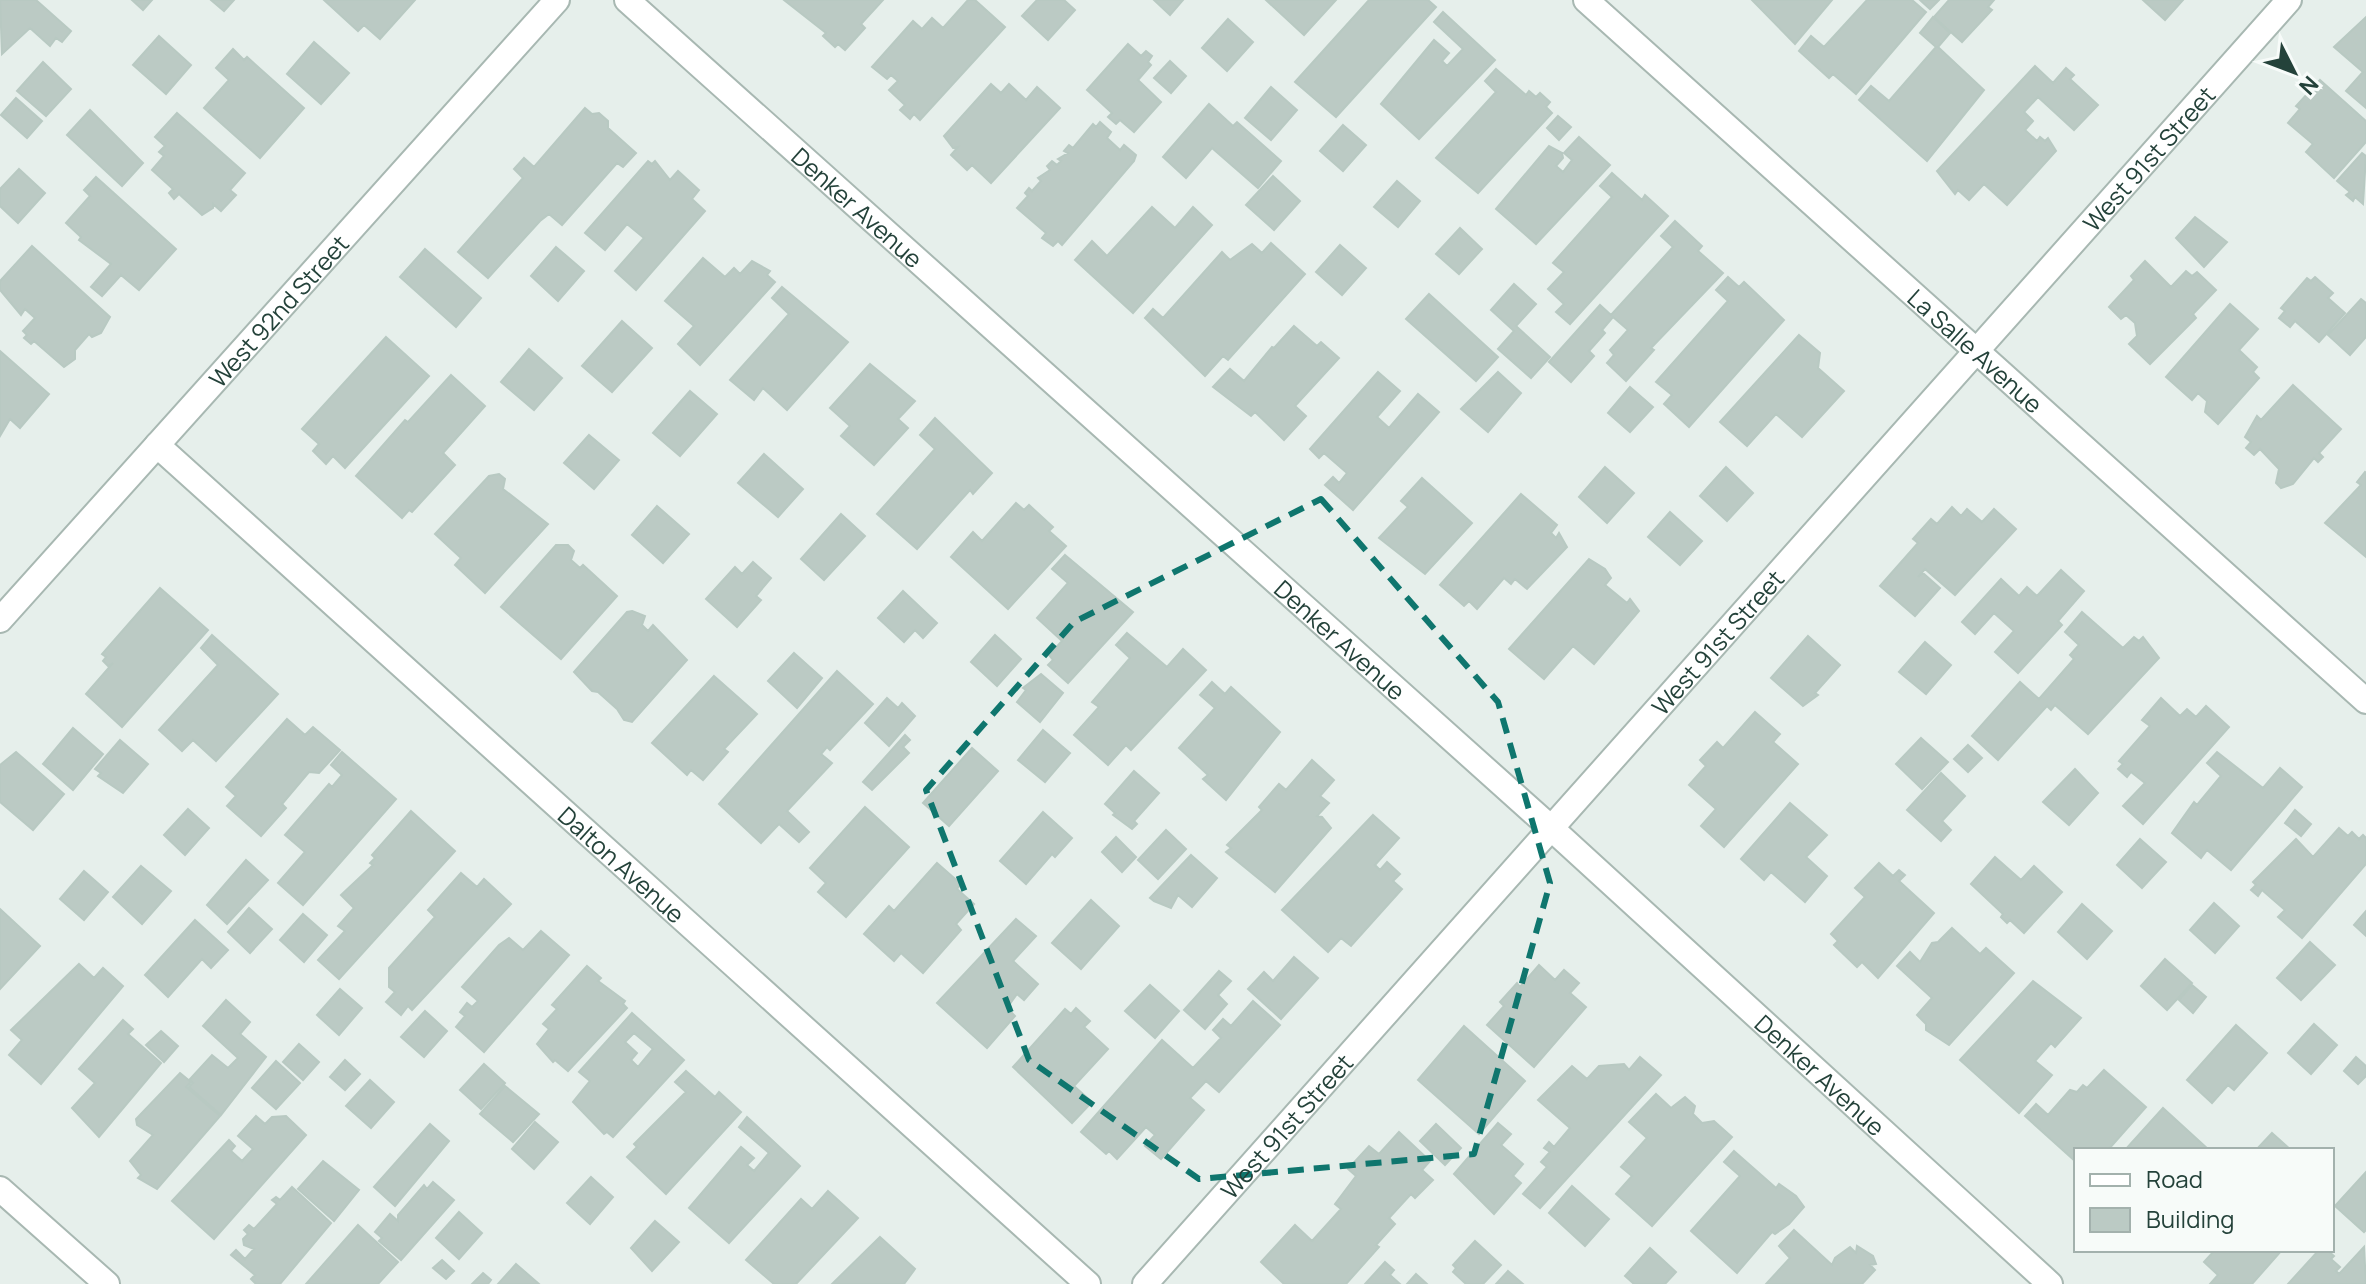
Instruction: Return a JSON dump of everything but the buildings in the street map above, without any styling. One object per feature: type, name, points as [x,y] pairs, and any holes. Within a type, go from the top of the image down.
[{"type":"street","name":"West 92nd Street","points":[[0,620],[557,0]]},
{"type":"street","name":"Denker Avenue","points":[[627,0],[1551,828],[2050,1284]]},
{"type":"street","name":"La Salle Avenue","points":[[1586,0],[1978,349],[2366,701]]},
{"type":"street","name":"West 91st Street","points":[[1145,1284],[2289,0]]},
{"type":"street","name":"Dalton Avenue","points":[[157,445],[1088,1284]]},
{"type":"street","points":[[0,1189],[107,1284]]},
{"type":"highlighted area","points":[[1321,499],[1498,702],[1550,883],[1474,1154],[1199,1179],[1029,1060],[926,790],[1074,622]]}]
